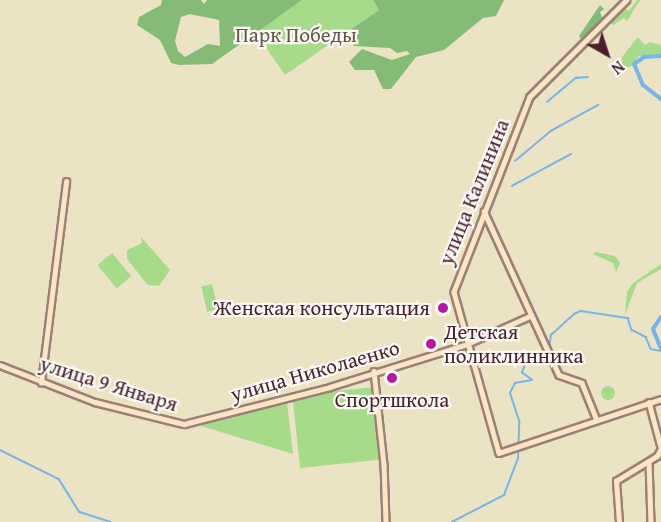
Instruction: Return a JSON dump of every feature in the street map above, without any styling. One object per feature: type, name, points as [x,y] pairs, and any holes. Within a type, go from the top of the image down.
[{"type":"main road","name":"улица Калинина","points":[[597,420],[527,446],[499,453],[468,343],[455,284],[530,97],[565,59],[627,0]]},
{"type":"main road","points":[[627,0],[531,98],[485,211],[530,316],[559,375],[582,383],[597,420],[661,399]]},
{"type":"main road","points":[[41,382],[66,182]]},
{"type":"main road","name":"улица Николаенко","points":[[210,419],[468,343],[530,316]]},
{"type":"main road","name":"улица 9 Января","points":[[0,363],[41,382],[112,406],[184,423]]},
{"type":"main road","points":[[374,371],[384,464],[386,522]]},
{"type":"main road","name":"улица Николаенко","points":[[184,423],[374,371]]},
{"type":"main road","name":"улица 9 Января","points":[[41,382],[171,424],[210,419]]},
{"type":"main road","points":[[619,522],[616,481],[649,462],[661,448],[648,403]]},
{"type":"main road","points":[[649,462],[651,522]]},
{"type":"green space","points":[[162,0],[201,0],[204,4],[207,0],[302,0],[212,64],[179,65],[171,63],[160,40],[137,25],[139,17],[161,5]],"holes":[[[190,14],[219,20],[220,46],[208,44],[185,57],[178,51],[175,41],[181,17]]]},
{"type":"green space","name":"Парк Победы","points":[[302,0],[373,0],[379,10],[285,75],[255,32]]},
{"type":"green space","points":[[373,0],[504,0],[496,16],[483,18],[444,50],[416,57],[391,89],[383,89],[374,70],[355,70],[349,62],[362,49],[392,60],[410,54],[407,51],[397,53],[390,48],[354,46],[347,32],[379,10]]},
{"type":"green space","points":[[637,0],[640,0],[627,21],[624,18],[613,25],[611,23],[622,7],[629,11]]},
{"type":"green space","points":[[600,5],[604,9],[600,12],[603,20],[582,41],[579,36]]},
{"type":"green space","points":[[638,37],[645,45],[650,42],[661,45],[661,55],[639,56],[632,66],[622,69],[622,57]]},
{"type":"green space","points":[[141,237],[170,270],[159,286],[148,285],[127,259],[127,250],[142,243]]},
{"type":"green space","points":[[596,252],[615,256],[620,263],[616,272],[613,263],[593,254]]},
{"type":"green space","points":[[112,253],[131,276],[117,288],[97,265]]},
{"type":"green space","points":[[661,264],[661,269],[637,283],[625,315],[627,292],[633,283]]},
{"type":"green space","points":[[212,284],[218,309],[207,312],[201,286]]},
{"type":"green space","points":[[608,386],[613,388],[615,393],[613,398],[608,400],[603,398],[601,393],[603,388]]},
{"type":"green space","points":[[373,387],[381,460],[300,468],[292,395]]},
{"type":"green space","points":[[287,402],[293,454],[198,425],[265,408]]},
{"type":"waterway","points":[[661,56],[644,57],[634,64],[643,85],[661,99]]},
{"type":"waterway","points":[[547,102],[576,78],[588,77]]},
{"type":"waterway","points":[[515,161],[551,131],[598,105]]},
{"type":"waterway","points":[[512,186],[571,154]]},
{"type":"waterway","points":[[452,522],[504,495],[518,459],[519,421],[510,393],[515,383],[532,380],[522,373],[529,353],[541,354],[549,349],[551,335],[574,314],[581,311],[628,318],[632,330],[646,337],[651,349],[661,351]]},
{"type":"waterway","points":[[661,317],[653,329],[661,349]]},
{"type":"waterway","points":[[0,450],[59,479],[80,512],[110,522]]},
{"type":"place","name":"Женская консультация","points":[[443,308]]},
{"type":"place","name":"Детская поликлинника","points":[[431,344]]},
{"type":"place","name":"Спортшкола","points":[[392,378]]}]
